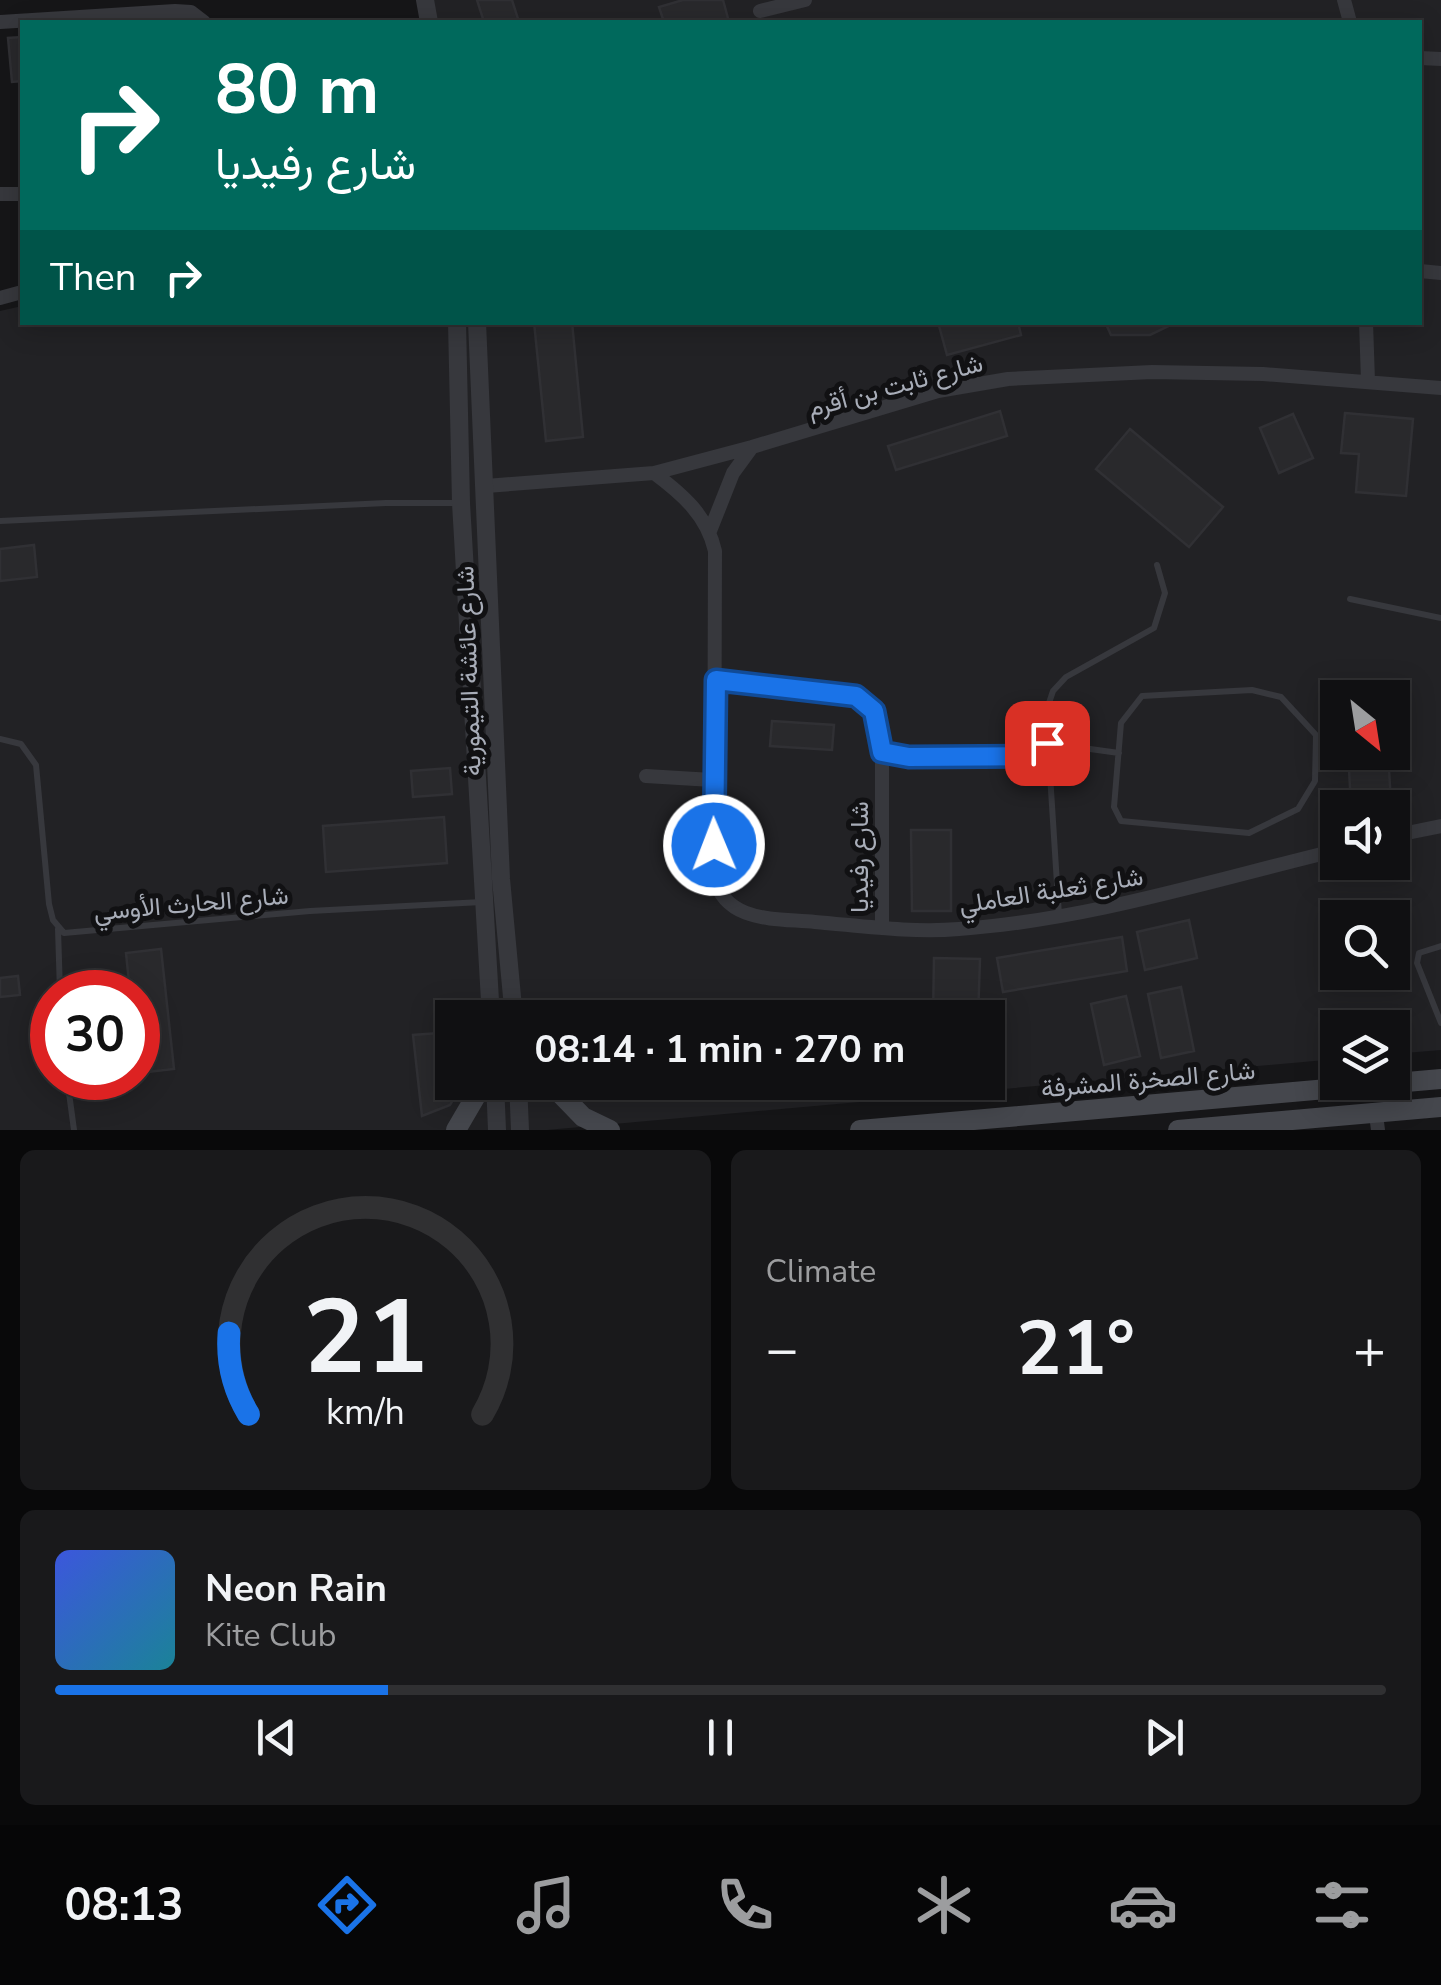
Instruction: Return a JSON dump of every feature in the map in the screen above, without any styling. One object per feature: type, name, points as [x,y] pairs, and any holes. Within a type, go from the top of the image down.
[{"type":"main road","name":"شارع الصخرة المشرفة","points":[[860,1130],[1441,1079]]},
{"type":"main road","points":[[456,1130],[474,1100]]},
{"type":"main road","points":[[566,1100],[583,1117],[610,1130]]},
{"type":"main road","points":[[1178,1130],[1377,1122],[1441,1107]]},
{"type":"street","points":[[760,11],[805,0]]},
{"type":"street","points":[[24,20],[190,6]]},
{"type":"street","name":"شارع عائشة التيمورية","points":[[457,325],[461,503],[490,1000]]},
{"type":"street","name":"شارع عائشة التيمورية","points":[[477,325],[501,879],[512,1000]]},
{"type":"street","points":[[1366,325],[1368,381]]},
{"type":"street","name":"شارع ثابت بن أقرم","points":[[486,486],[654,472],[752,448],[938,392],[1008,379],[1152,372],[1441,388]]},
{"type":"street","name":"شارع ثعلبة العاملي","points":[[752,448],[719,503],[710,531],[717,581],[714,878],[728,904],[752,916],[882,928],[956,930],[1059,916],[1320,854]]},
{"type":"street","points":[[654,472],[687,500],[710,531]]},
{"type":"street","name":"شارع رفيديا","points":[[716,680],[856,696],[874,711],[882,752],[882,928]]},
{"type":"street","points":[[646,776],[712,780]]},
{"type":"street","points":[[1410,832],[1441,826]]},
{"type":"street","points":[[496,1100],[497,1130]]},
{"type":"street","points":[[519,1100],[520,1130]]},
{"type":"lane","points":[[0,521],[461,503]]},
{"type":"lane","points":[[1059,916],[1046,712],[1053,691],[1066,677],[1154,628],[1164,593],[1158,565]]},
{"type":"lane","points":[[1350,599],[1441,618]]},
{"type":"lane","points":[[1252,690],[1281,697],[1316,735],[1315,781],[1298,809],[1249,833],[1121,821],[1114,808],[1118,752],[1120,724],[1142,696],[1252,690]]},
{"type":"lane","name":"شارع الحارث الأوسي","points":[[0,739],[21,744],[36,765],[49,904],[58,928],[71,934],[310,912],[483,902]]},
{"type":"lane","points":[[1047,743],[1118,752]]},
{"type":"lane","points":[[882,752],[909,757],[1048,756]]},
{"type":"lane","points":[[58,928],[59,970]]},
{"type":"lane","points":[[1441,946],[1419,953],[1416,963],[1441,1022]]},
{"type":"lane","points":[[71,1100],[74,1130]]},
{"type":"shaded area","points":[[421,0],[1441,0],[1441,1050],[1410,1053],[1410,1010],[1320,1010],[1320,1061],[1005,1089],[1005,1000],[435,1000],[435,1100],[881,1100],[547,1130],[0,1130],[0,311],[20,306],[20,325],[1422,325],[1422,20],[423,20]]},
{"type":"building","points":[[477,0],[512,0],[518,20],[483,20]]},
{"type":"building","points":[[683,0],[723,0],[728,20],[663,20],[659,7]]},
{"type":"building","points":[[20,37],[20,81],[12,82],[8,38]]},
{"type":"building","points":[[534,325],[572,325],[583,437],[546,441]]},
{"type":"building","points":[[939,325],[1019,325],[1021,335],[947,355]]},
{"type":"building","points":[[1106,325],[1171,325],[1150,335],[1111,335]]},
{"type":"building","points":[[1000,411],[1007,436],[896,470],[888,446]]},
{"type":"building","points":[[1345,413],[1413,419],[1406,496],[1356,492],[1359,454],[1341,453]]},
{"type":"building","points":[[1293,414],[1313,458],[1279,473],[1260,428]]},
{"type":"building","points":[[1130,429],[1223,507],[1189,547],[1096,469]]},
{"type":"building","points":[[34,545],[37,577],[0,581],[0,549]]},
{"type":"building","points":[[772,721],[834,725],[832,750],[770,746]]},
{"type":"building","points":[[450,768],[452,794],[413,797],[411,771]]},
{"type":"building","points":[[1349,770],[1389,770],[1390,790],[1350,790]]},
{"type":"building","points":[[444,817],[447,863],[326,872],[323,826]]},
{"type":"building","points":[[911,830],[951,830],[951,911],[912,911]]},
{"type":"building","points":[[1189,920],[1197,958],[1145,970],[1137,932]]},
{"type":"building","points":[[1122,937],[1127,971],[1003,992],[997,958]]},
{"type":"building","points":[[161,949],[174,1069],[160,1071],[160,970],[128,970],[126,953]]},
{"type":"building","points":[[934,958],[980,959],[979,1000],[933,1000]]},
{"type":"building","points":[[18,976],[20,995],[0,997],[0,978]]},
{"type":"building","points":[[1181,987],[1194,1051],[1161,1058],[1148,994]]},
{"type":"building","points":[[1126,996],[1140,1056],[1104,1065],[1091,1004]]},
{"type":"building","points":[[435,1033],[435,1100],[453,1100],[450,1105],[422,1116],[413,1035]]},
{"type":"route","points":[[714,845],[716,680],[856,696],[874,711],[882,752],[909,757],[1048,756],[1047,743]]}]
